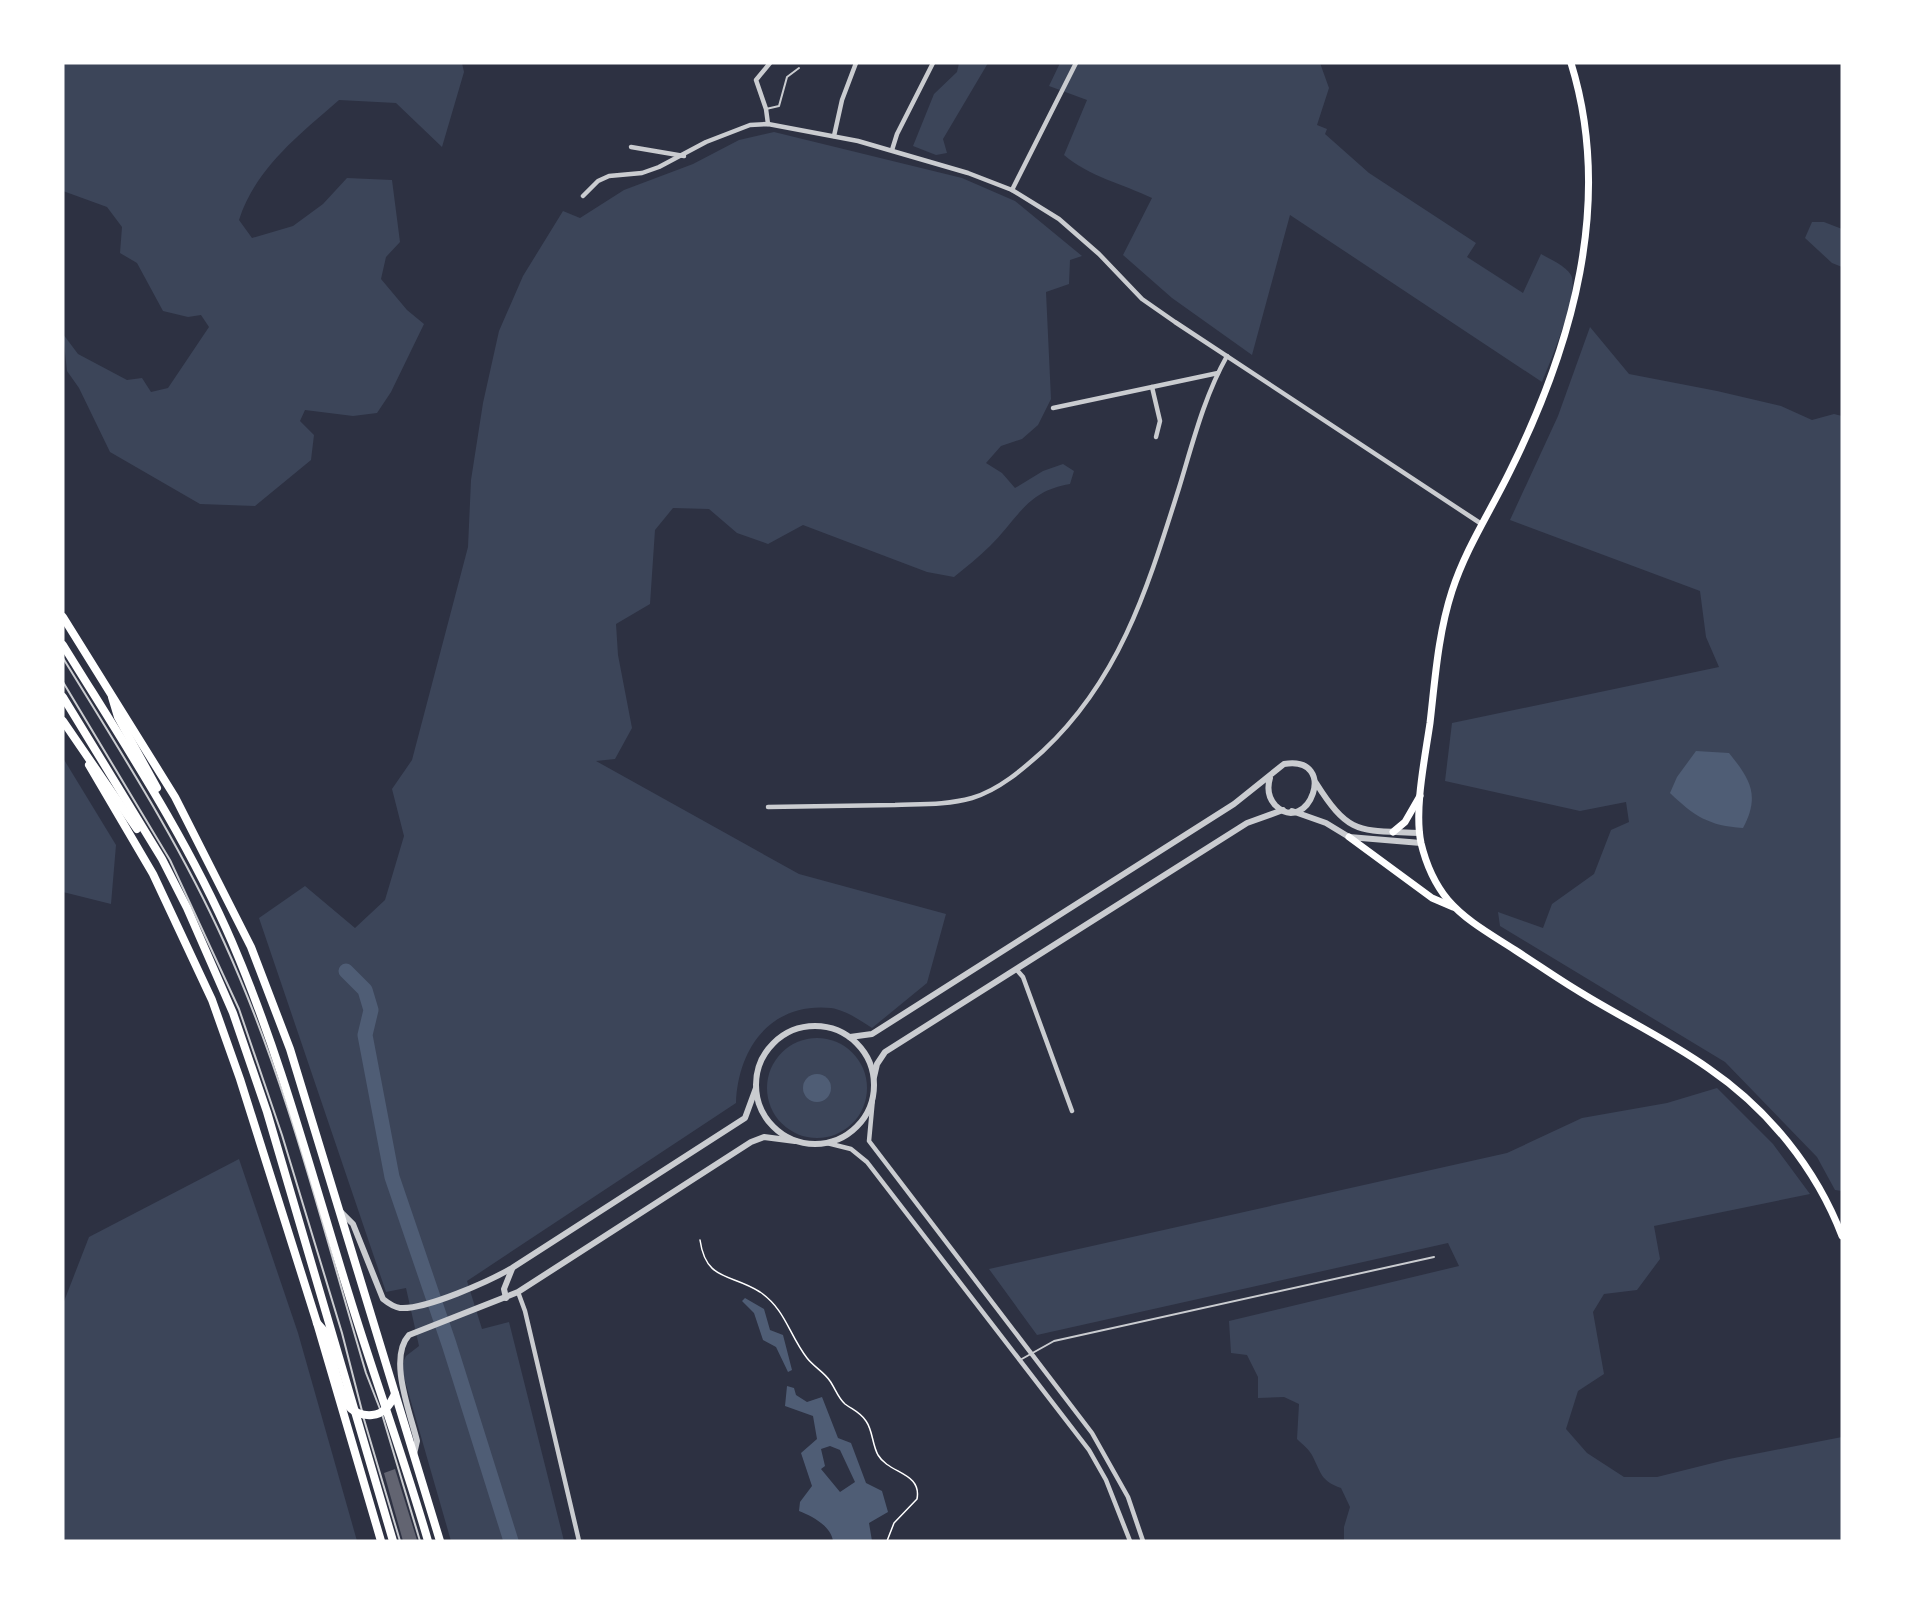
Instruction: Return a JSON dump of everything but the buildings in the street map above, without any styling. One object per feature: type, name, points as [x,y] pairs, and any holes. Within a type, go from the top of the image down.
[{"type":"highway","points":[[63,645],[166,813],[231,940],[256,1001],[281,1073],[384,1410],[428,1541]]},
{"type":"highway","points":[[63,697],[162,859],[207,950],[246,1048],[360,1413],[393,1541]]},
{"type":"highway","points":[[112,697],[118,717],[166,805],[166,813]]},
{"type":"highway","points":[[63,722],[153,853],[162,859]]},
{"type":"highway","points":[[317,1323],[325,1332],[346,1404],[360,1413],[384,1410],[395,1394]]},
{"type":"main road","points":[[1456,908],[1435,882],[1421,843],[1420,833],[1422,794],[1445,614],[1460,568],[1480,523],[1510,470],[1540,403],[1571,321],[1588,216],[1580,98],[1571,63]]},
{"type":"main road","points":[[63,617],[175,797],[251,947],[290,1049],[440,1541]]},
{"type":"main road","points":[[63,722],[153,874],[212,1000],[240,1079],[317,1323],[381,1541]]},
{"type":"main road","points":[[1393,832],[1405,822],[1422,794]]},
{"type":"main road","points":[[1349,837],[1432,898],[1456,908],[1581,993],[1692,1057],[1740,1093],[1789,1142],[1824,1197],[1842,1236]]},
{"type":"street","points":[[768,124],[766,109],[756,80],[770,63]]},
{"type":"street","points":[[834,136],[842,100],[856,63]]},
{"type":"street","points":[[892,150],[897,134],[933,63]]},
{"type":"street","points":[[1011,190],[1076,63]]},
{"type":"street","points":[[583,196],[598,181],[609,176],[642,173],[684,156],[706,142],[737,129],[768,124],[892,150],[968,173],[1011,190],[1059,219],[1099,254],[1142,299],[1480,523]]},
{"type":"street","points":[[631,147],[684,156]]},
{"type":"street","points":[[768,807],[938,804],[975,797],[995,789],[1028,765],[1058,737],[1103,679],[1131,629],[1179,488],[1197,423],[1227,356]]},
{"type":"street","points":[[1053,408],[1218,373]]},
{"type":"street","points":[[1152,387],[1160,421],[1156,437]]},
{"type":"street","points":[[850,1037],[872,1034],[1224,810],[1270,778],[1277,768],[1292,763],[1307,769],[1344,821],[1364,830],[1420,833]]},
{"type":"street","points":[[1270,778],[1268,790],[1270,798],[1277,807],[1326,823],[1349,837],[1421,843]]},
{"type":"street","points":[[1143,1541],[1128,1497],[1104,1452],[869,1141],[874,1077],[877,1064],[885,1052],[1247,823],[1309,803],[1315,790],[1315,782]]},
{"type":"street","points":[[1016,969],[1023,977],[1072,1111]]},
{"type":"street","points":[[340,1212],[353,1224],[378,1292],[389,1304],[407,1308],[476,1287],[512,1268],[745,1119],[764,1056],[774,1043],[787,1033],[803,1027],[819,1026],[835,1029],[850,1037],[870,1062],[874,1077]]},
{"type":"street","points":[[756,1088],[759,1104],[768,1121],[782,1135],[795,1141]]},
{"type":"street","points":[[827,1143],[848,1135],[858,1126],[873,1098]]},
{"type":"street","points":[[413,1454],[417,1440],[398,1358],[403,1343],[415,1331],[479,1309],[518,1292],[751,1142],[764,1137],[827,1143],[851,1149],[867,1162],[1089,1450],[1106,1480],[1130,1541]]},
{"type":"street","points":[[506,1298],[504,1289],[512,1268]]},
{"type":"street","points":[[518,1292],[525,1311],[579,1541]]},
{"type":"lane","points":[[766,109],[777,108],[787,77],[799,68]]},
{"type":"lane","points":[[63,658],[164,822],[229,953],[257,1021],[295,1134],[366,1374],[384,1410],[420,1541]]},
{"type":"lane","points":[[63,682],[170,860],[239,1009],[298,1187],[345,1343],[360,1413],[400,1541]]},
{"type":"lane","points":[[1020,1360],[1054,1341],[1434,1257]]},
{"type":"path","points":[[700,1240],[702,1255],[712,1270],[758,1291],[781,1311],[808,1360],[826,1376],[840,1399],[861,1414],[868,1423],[873,1444],[884,1463],[911,1477],[916,1485],[917,1499],[894,1523],[887,1541]]},
{"type":"shaded area","points":[[63,63],[462,63],[464,72],[442,147],[396,103],[339,100],[280,154],[267,169],[246,202],[239,220],[252,238],[293,226],[323,204],[347,178],[392,180],[400,242],[386,257],[381,279],[407,310],[424,324],[391,392],[377,413],[353,416],[305,410],[300,421],[314,435],[311,460],[255,506],[200,504],[110,452],[79,388],[67,371],[63,334],[78,354],[127,380],[142,378],[151,392],[168,388],[209,327],[201,315],[188,317],[163,311],[137,263],[120,253],[122,227],[107,207],[63,191]]},
{"type":"shaded area","points":[[959,63],[988,63],[943,139],[947,153],[936,155],[913,146],[934,94],[957,72]]},
{"type":"shaded area","points":[[1060,63],[1320,63],[1329,88],[1317,125],[1327,129],[1325,134],[1369,173],[1476,243],[1467,257],[1523,293],[1541,254],[1569,272],[1573,284],[1568,311],[1542,382],[1290,215],[1252,355],[1172,298],[1123,255],[1152,198],[1084,169],[1064,155],[1087,100],[1049,86]]},
{"type":"shaded area","points":[[774,132],[962,178],[1015,201],[1082,256],[1070,260],[1069,284],[1046,292],[1051,399],[1038,425],[1022,439],[1001,446],[986,463],[1002,473],[1015,488],[1043,471],[1063,464],[1074,471],[1070,484],[1043,493],[1033,500],[990,546],[954,577],[927,572],[803,525],[768,544],[737,533],[709,509],[673,508],[655,530],[650,604],[616,624],[618,655],[632,728],[615,759],[596,761],[799,874],[946,914],[927,983],[872,1028],[847,1013],[831,1008],[810,1008],[791,1013],[775,1021],[751,1047],[743,1064],[736,1103],[467,1281],[482,1329],[509,1322],[564,1541],[451,1541],[401,1367],[406,1356],[419,1346],[406,1288],[386,1292],[259,918],[305,886],[355,928],[385,900],[404,836],[392,789],[412,760],[468,547],[471,480],[483,403],[499,331],[523,276],[563,211],[580,218],[624,190],[693,164],[739,140]]},
{"type":"shaded area","points":[[1812,222],[1824,222],[1842,229],[1842,267],[1832,263],[1805,238]]},
{"type":"shaded area","points":[[1590,327],[1629,374],[1781,406],[1812,420],[1834,414],[1842,416],[1842,1191],[1835,1190],[1817,1157],[1725,1062],[1500,926],[1498,912],[1543,928],[1552,904],[1594,874],[1611,830],[1629,822],[1626,802],[1580,811],[1445,781],[1452,723],[1719,667],[1706,637],[1700,591],[1510,520],[1558,416]]},
{"type":"shaded area","points":[[1696,751],[1729,753],[1748,780],[1752,797],[1751,807],[1743,828],[1711,822],[1695,814],[1670,793],[1677,777]]},
{"type":"shaded area","points":[[63,758],[116,845],[111,904],[63,892]]},
{"type":"shaded area","points":[[817,1038],[836,1041],[853,1052],[864,1069],[867,1088],[864,1107],[853,1124],[836,1135],[817,1138],[798,1135],[781,1124],[770,1107],[767,1088],[770,1069],[781,1052],[798,1041]]},
{"type":"shaded area","points":[[817,1074],[827,1078],[831,1088],[827,1098],[817,1102],[807,1098],[803,1088],[807,1078]]},
{"type":"shaded area","points":[[1717,1088],[1773,1144],[1810,1194],[1654,1226],[1660,1259],[1637,1290],[1604,1294],[1593,1312],[1604,1374],[1578,1391],[1566,1429],[1587,1453],[1624,1477],[1657,1477],[1729,1459],[1842,1437],[1842,1541],[1344,1541],[1344,1527],[1350,1507],[1341,1488],[1325,1479],[1310,1452],[1297,1439],[1299,1404],[1284,1397],[1258,1398],[1258,1377],[1247,1355],[1231,1353],[1229,1321],[1459,1266],[1448,1243],[1037,1335],[989,1269],[1507,1153],[1582,1118],[1667,1103]]},
{"type":"shaded area","points":[[239,1159],[298,1333],[357,1541],[63,1541],[63,1304],[89,1237]]},
{"type":"shaded area","points":[[745,1298],[764,1309],[770,1330],[783,1335],[792,1370],[788,1372],[776,1347],[763,1340],[754,1313],[742,1301]]},
{"type":"shaded area","points":[[787,1386],[794,1388],[796,1395],[807,1402],[822,1397],[838,1438],[851,1443],[866,1483],[882,1491],[888,1512],[869,1523],[872,1541],[833,1541],[825,1526],[799,1511],[800,1502],[812,1486],[801,1453],[817,1439],[813,1416],[785,1406]],"holes":[[[830,1446],[840,1450],[855,1482],[840,1492],[821,1469],[825,1466],[821,1449]]]},
{"type":"waterway","points":[[346,971],[365,990],[371,1010],[365,1035],[392,1177],[449,1344],[511,1541]]}]
